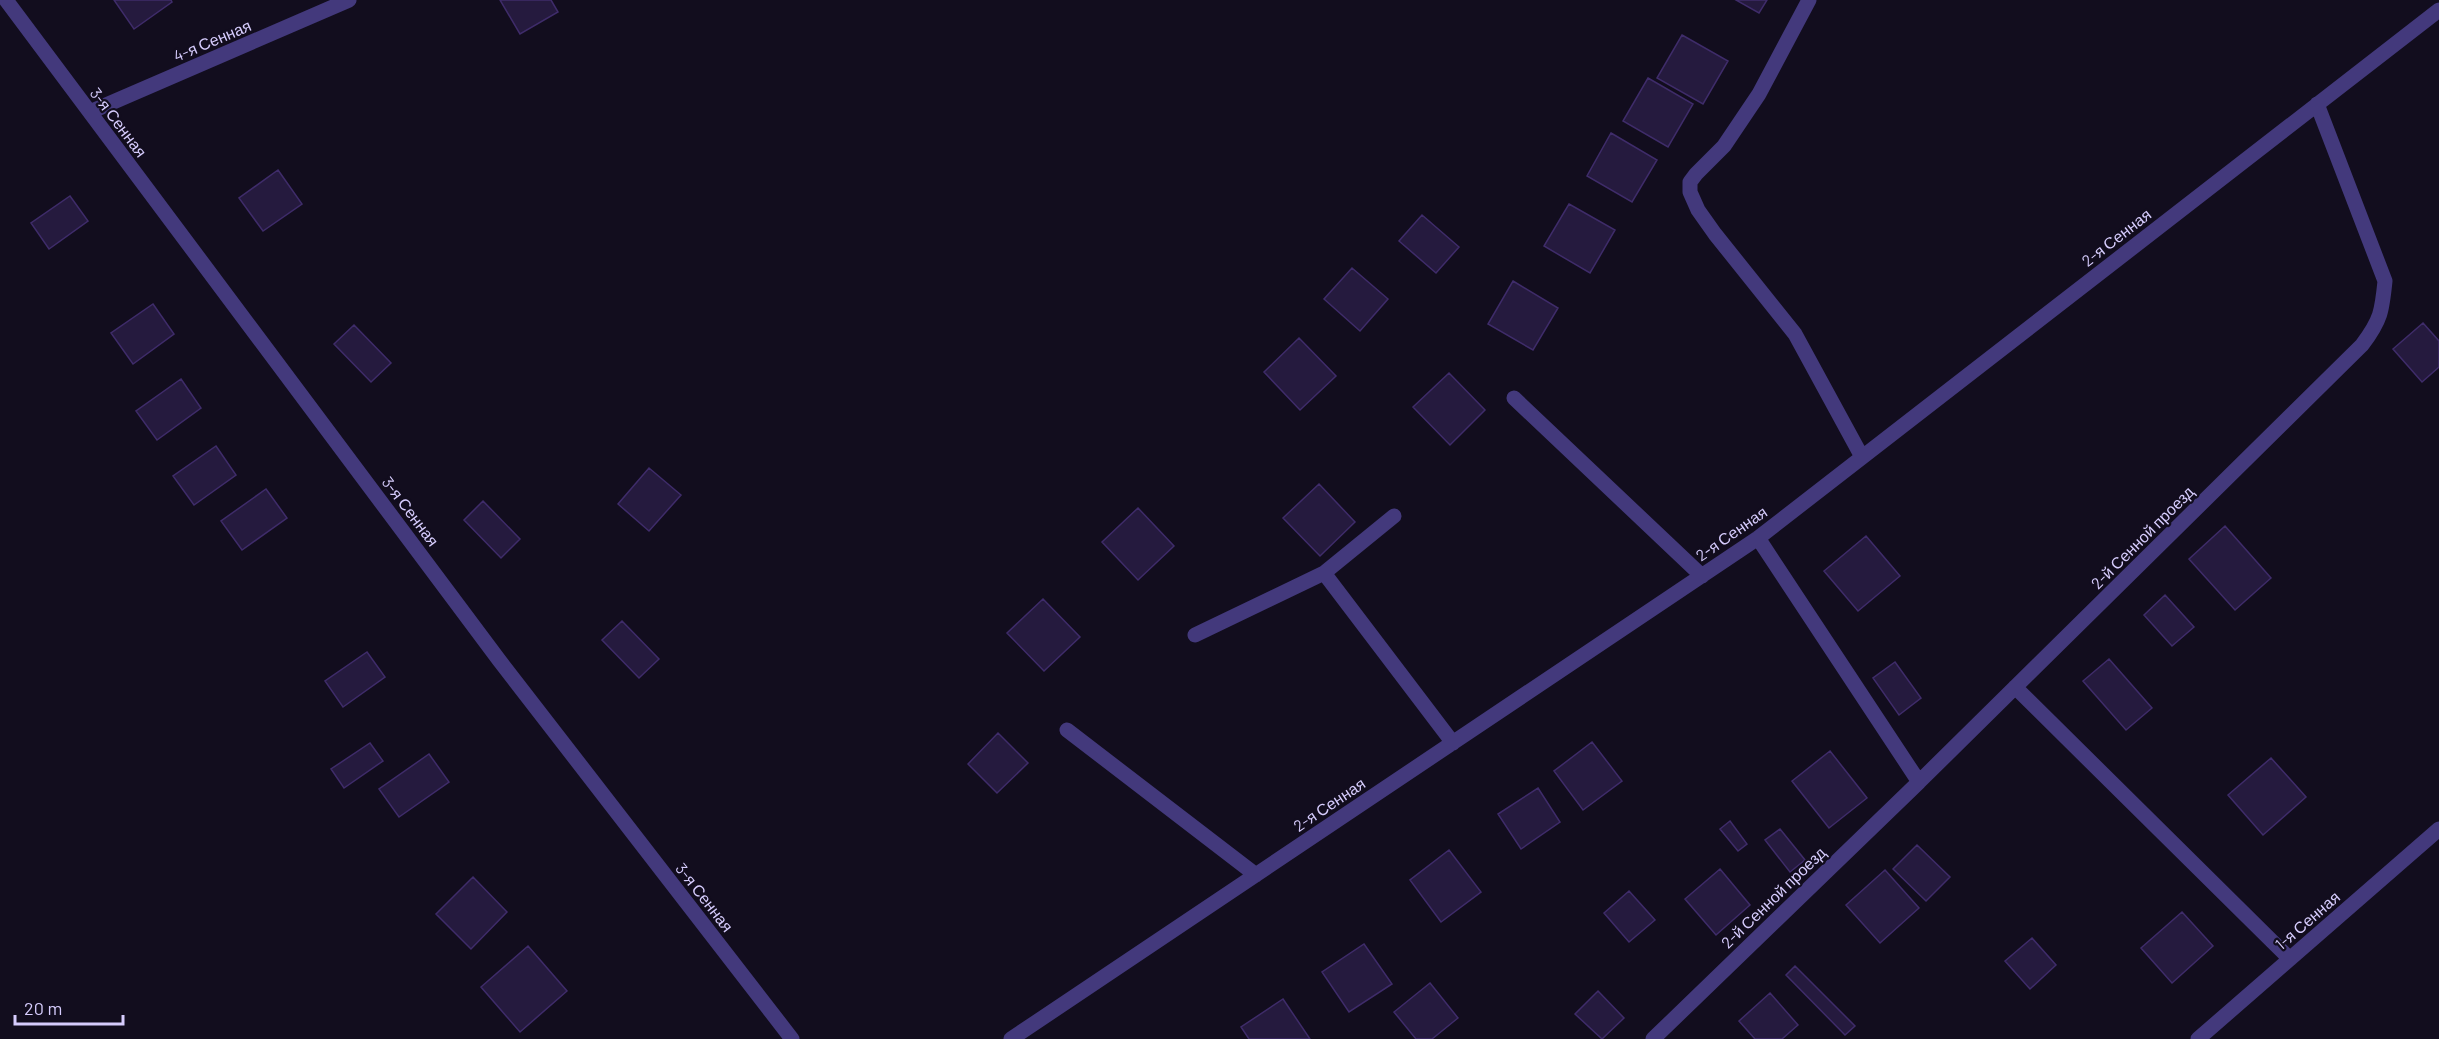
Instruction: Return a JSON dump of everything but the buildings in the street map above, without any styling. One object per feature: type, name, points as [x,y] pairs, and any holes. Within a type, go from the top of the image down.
[{"type":"street","name":"3-я Сенная","points":[[6,0],[499,660],[792,1039]]},
{"type":"street","name":"4-я Сенная","points":[[90,112],[349,0]]},
{"type":"street","points":[[1809,0],[1759,94],[1724,146],[1690,182],[1690,192],[1698,210],[1715,234],[1796,334],[1862,458]]},
{"type":"street","name":"2-я Сенная","points":[[1011,1039],[1758,538],[2439,10]]},
{"type":"street","name":"2-й Сенной проезд","points":[[1653,1039],[1919,782],[2362,345],[2375,328],[2382,312],[2385,281],[2317,104]]},
{"type":"street","points":[[1514,398],[1702,576]]},
{"type":"street","points":[[1195,635],[1324,573],[1394,516]]},
{"type":"street","points":[[1758,538],[1919,782]]},
{"type":"street","points":[[1324,573],[1453,743]]},
{"type":"street","points":[[2015,687],[2290,958]]},
{"type":"street","points":[[1067,730],[1256,875]]},
{"type":"street","name":"1-я Сенная","points":[[2198,1039],[2439,829]]}]
